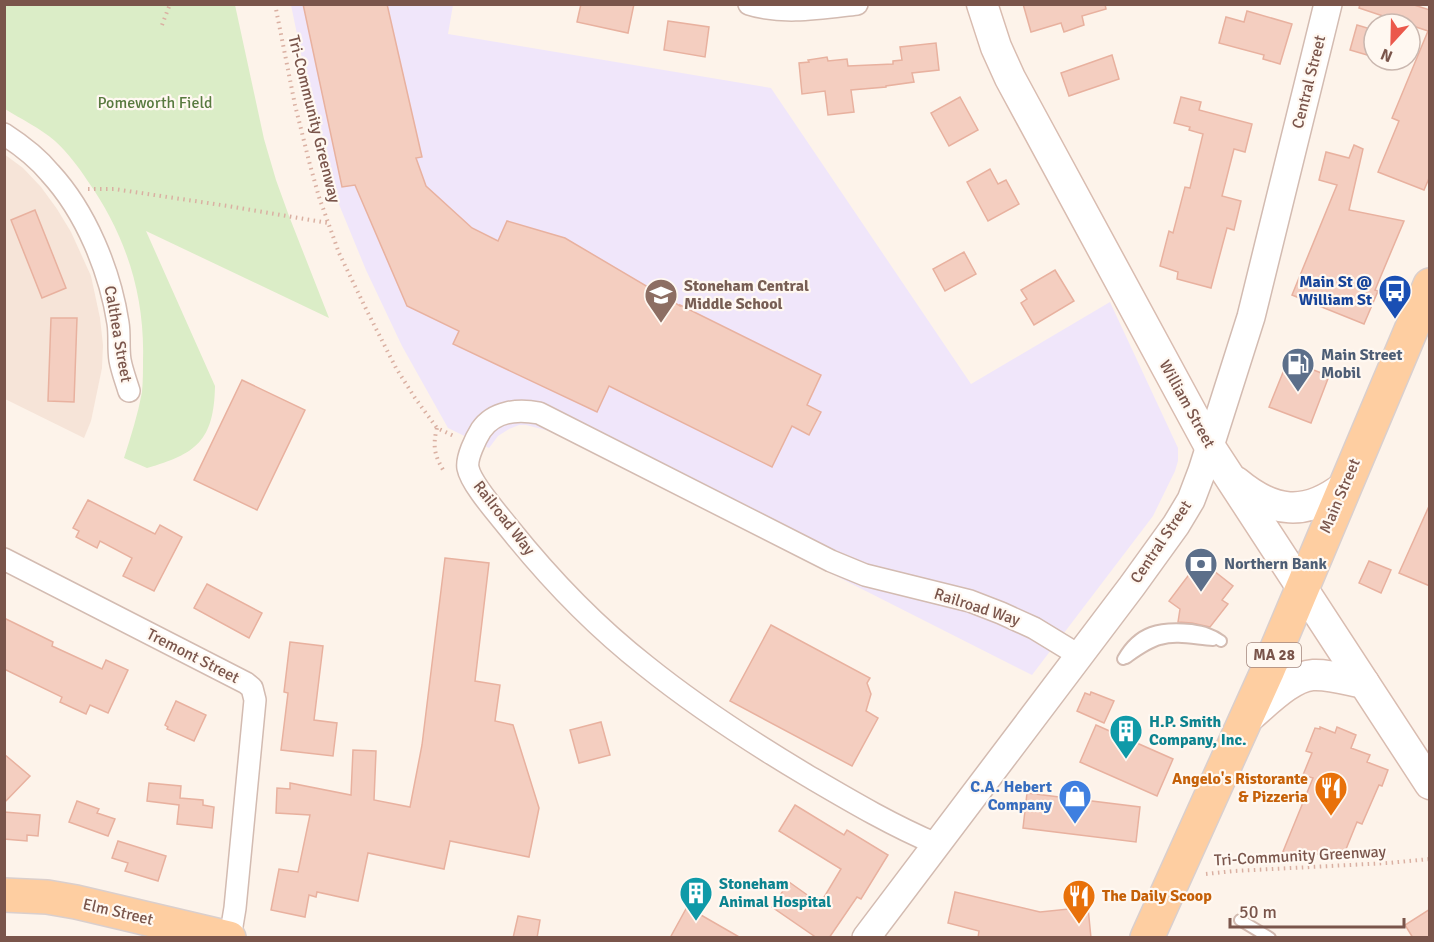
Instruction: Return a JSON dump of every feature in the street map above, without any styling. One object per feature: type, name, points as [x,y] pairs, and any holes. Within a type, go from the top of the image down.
[{"type":"main road","name":"William Street","points":[[982,4],[996,47],[1010,78],[1210,447],[1430,784]]},
{"type":"main road","name":"Main Street","points":[[1147,938],[1302,588],[1430,285]]},
{"type":"main road","points":[[1230,478],[1256,497],[1284,507],[1295,508],[1318,503],[1344,487]]},
{"type":"main road","points":[[1244,721],[1287,685],[1304,676],[1316,675],[1364,683]]},
{"type":"main road","name":"Elm Street","points":[[4,895],[47,897],[76,902],[230,938]]},
{"type":"street","points":[[749,4],[765,9],[787,10],[820,9],[857,4]]},
{"type":"street","name":"Central Street","points":[[866,938],[1080,656],[1176,525],[1191,500],[1251,317],[1328,4]]},
{"type":"street","name":"Calthea Street","points":[[4,134],[23,147],[51,174],[66,192],[85,225],[102,260],[111,288],[118,321],[120,361],[129,391]]},
{"type":"street","name":"Railroad Way","points":[[936,844],[905,831],[748,740],[644,665],[597,623],[526,549],[473,480],[467,466],[480,431],[491,420],[505,413],[521,411],[538,413],[831,561],[865,575],[970,601],[1034,628],[1080,656]]},
{"type":"street","name":"Tremont Street","points":[[4,559],[252,688],[255,700],[235,908],[230,938]]},
{"type":"lane","points":[[1123,659],[1160,639],[1175,637],[1221,641]]},
{"type":"lane","points":[[1240,920],[1270,938]]},
{"type":"path","points":[[162,25],[170,4]]},
{"type":"path","name":"Tri-Community Greenway","points":[[275,4],[310,165],[339,254],[396,368],[437,428]]},
{"type":"path","points":[[66,192],[93,188],[114,189],[328,223]]},
{"type":"path","name":"Tri-Community Greenway","points":[[1173,879],[1234,871],[1430,859]]},
{"type":"shaded area","name":"Stoneham Central Middle School","points":[[291,5],[453,5],[448,34],[771,88],[971,384],[1110,302],[1178,448],[1175,471],[1153,516],[1032,675],[549,431],[519,425],[498,436],[489,448],[448,428],[402,346],[366,270],[338,202],[317,131]]},
{"type":"shaded area","points":[[4,154],[23,168],[57,209],[71,232],[91,276],[103,345],[102,368],[91,421],[84,438],[5,399]]},
{"type":"green space","name":"Pomeworth Field","points":[[5,4],[235,5],[264,139],[276,180],[329,318],[146,231],[215,386],[214,405],[206,432],[190,450],[164,463],[147,468],[124,458],[140,400],[143,368],[140,311],[130,265],[112,221],[100,200],[64,150],[49,136],[5,109]]},
{"type":"building","points":[[303,4],[387,4],[422,157],[416,158],[426,186],[472,228],[498,241],[507,221],[565,238],[680,306],[821,375],[807,405],[821,412],[809,435],[792,426],[772,467],[609,386],[597,412],[453,344],[459,331],[407,306],[355,185],[342,187]]},
{"type":"building","points":[[581,4],[634,4],[628,33],[577,22]]},
{"type":"building","points":[[1023,4],[1105,4],[1106,9],[1082,16],[1084,25],[1064,32],[1061,23],[1031,32]]},
{"type":"building","points":[[1360,4],[1411,4],[1430,10],[1430,176],[1424,190],[1378,172],[1399,121],[1392,118],[1411,72],[1422,72],[1422,46],[1428,31],[1422,29],[1422,12],[1371,12],[1359,8]]},
{"type":"building","points":[[1247,11],[1292,24],[1280,64],[1263,59],[1264,55],[1219,43],[1226,17],[1244,22]]},
{"type":"building","points":[[668,21],[709,27],[705,57],[664,50]]},
{"type":"building","points":[[1357,25],[1362,26],[1362,54],[1350,50]]},
{"type":"building","points":[[936,43],[939,70],[912,73],[914,82],[851,90],[854,112],[828,115],[825,91],[802,94],[799,63],[827,57],[828,61],[847,59],[848,66],[893,64],[893,61],[902,60],[900,47]]},
{"type":"building","points":[[1112,55],[1119,79],[1069,96],[1061,73]]},
{"type":"building","points":[[960,97],[978,130],[949,146],[931,113]]},
{"type":"building","points":[[1181,97],[1201,102],[1199,110],[1252,124],[1245,152],[1234,149],[1222,196],[1241,201],[1234,230],[1227,228],[1211,288],[1177,279],[1178,272],[1160,266],[1169,231],[1173,233],[1185,187],[1190,188],[1203,134],[1189,130],[1190,127],[1174,123]]},
{"type":"building","points":[[1354,145],[1363,149],[1349,210],[1404,221],[1375,290],[1378,291],[1364,324],[1292,295],[1337,185],[1319,180],[1326,152],[1349,158]]},
{"type":"building","points":[[990,169],[998,184],[1006,180],[1019,204],[988,221],[967,182]]},
{"type":"building","points":[[35,210],[66,288],[42,298],[11,220]]},
{"type":"building","points":[[964,252],[976,274],[945,291],[933,269]]},
{"type":"building","points":[[1055,270],[1074,301],[1034,325],[1021,303],[1027,299],[1021,290]]},
{"type":"building","points":[[51,318],[77,318],[74,402],[48,401]]},
{"type":"building","points":[[1288,360],[1329,376],[1311,423],[1269,407]]},
{"type":"building","points":[[242,380],[305,410],[257,510],[194,480]]},
{"type":"building","points":[[88,500],[155,534],[160,525],[182,537],[154,591],[123,576],[132,558],[100,541],[97,548],[76,537],[79,531],[73,528]]},
{"type":"building","points":[[1430,504],[1430,586],[1399,573]]},
{"type":"building","points":[[445,558],[489,563],[475,681],[500,685],[495,721],[513,725],[539,808],[529,857],[450,841],[444,869],[368,853],[358,901],[317,892],[316,897],[309,895],[305,917],[271,910],[279,869],[298,872],[310,815],[276,813],[277,788],[290,789],[290,783],[351,795],[353,750],[376,751],[374,800],[410,807],[422,745]]},
{"type":"building","name":"Northern Bank","points":[[1200,560],[1233,586],[1222,600],[1228,604],[1210,627],[1178,622],[1180,609],[1169,601]]},
{"type":"building","points":[[1369,561],[1391,570],[1381,593],[1359,583]]},
{"type":"building","points":[[207,584],[262,613],[249,638],[194,608]]},
{"type":"building","points":[[4,618],[53,642],[52,646],[102,669],[106,660],[128,670],[108,713],[90,705],[86,714],[60,702],[62,697],[4,669]]},
{"type":"building","points":[[771,625],[870,678],[867,683],[871,694],[866,711],[878,718],[852,766],[730,701]]},
{"type":"building","points":[[290,642],[323,646],[314,720],[337,723],[333,756],[281,750],[288,693],[284,692]]},
{"type":"building","points":[[1091,692],[1114,701],[1104,723],[1077,711],[1085,693],[1090,695]]},
{"type":"building","points":[[176,701],[206,715],[194,741],[167,729],[165,725]]},
{"type":"building","points":[[601,722],[610,755],[579,763],[570,730]]},
{"type":"building","name":"H.P. Smith Company, Inc.","points":[[1096,725],[1173,759],[1157,796],[1080,762]]},
{"type":"building","points":[[1320,727],[1335,733],[1337,727],[1356,735],[1351,748],[1370,755],[1367,762],[1388,770],[1362,824],[1357,822],[1344,854],[1282,854],[1313,778],[1303,775],[1312,753],[1306,751],[1315,728],[1320,729]]},
{"type":"building","points":[[4,754],[30,776],[4,803]]},
{"type":"building","points":[[149,783],[181,786],[180,798],[203,800],[203,805],[214,807],[212,828],[177,824],[179,805],[147,801]]},
{"type":"building","points":[[1027,793],[1140,807],[1136,842],[1023,828]]},
{"type":"building","points":[[77,801],[99,809],[97,813],[115,819],[108,836],[69,822]]},
{"type":"building","points":[[795,805],[844,835],[847,830],[888,855],[861,899],[857,897],[829,938],[817,938],[772,907],[789,882],[820,904],[841,869],[779,831]]},
{"type":"building","points":[[4,812],[40,815],[38,836],[27,835],[27,841],[4,839]]},
{"type":"building","points":[[118,841],[166,856],[158,881],[125,871],[128,863],[112,858]]},
{"type":"building","points":[[955,892],[1040,912],[1088,907],[1091,938],[978,938],[979,931],[948,923]]},
{"type":"building","name":"Stoneham Animal Hospital","points":[[687,907],[741,938],[670,938]]},
{"type":"building","points":[[1430,909],[1430,938],[1413,938],[1405,925]]},
{"type":"building","points":[[518,916],[540,920],[537,938],[513,938]]},
{"type":"place","name":"Main St @ William St","points":[[1395,320]]},
{"type":"place","name":"Stoneham Central Middle School","points":[[661,324]]},
{"type":"place","name":"Main Street Mobil","points":[[1298,393]]},
{"type":"place","name":"Northern Bank","points":[[1201,593]]},
{"type":"place","name":"H.P. Smith Company, Inc.","points":[[1126,760]]},
{"type":"place","name":"Angelo's Ristorante & Pizzeria","points":[[1331,817]]},
{"type":"place","name":"C.A. Hebert Company","points":[[1075,825]]},
{"type":"place","name":"Stoneham Animal Hospital","points":[[696,922]]},
{"type":"place","name":"The Daily Scoop","points":[[1079,925]]}]
